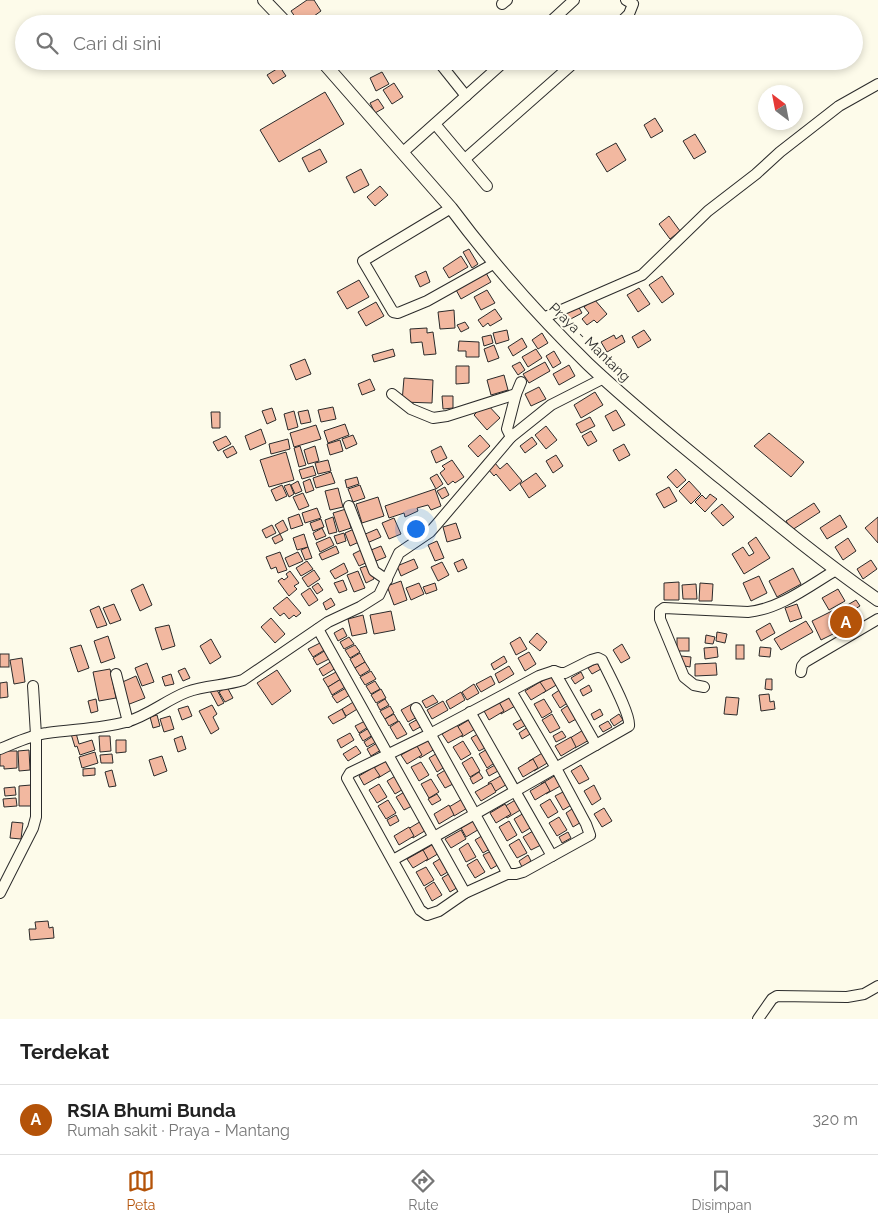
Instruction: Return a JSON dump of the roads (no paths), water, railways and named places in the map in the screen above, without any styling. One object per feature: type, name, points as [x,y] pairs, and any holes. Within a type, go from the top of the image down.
[{"type":"main road","points":[[264,0],[278,15]]},
{"type":"main road","name":"Praya - Mantang","points":[[330,70],[451,208],[495,263],[543,318],[604,378],[642,413],[786,532],[878,600]]},
{"type":"street","points":[[558,15],[574,0]]},
{"type":"street","points":[[626,0],[634,4],[628,15]]},
{"type":"street","points":[[445,70],[466,96]]},
{"type":"street","points":[[402,153],[495,70]]},
{"type":"street","points":[[465,159],[566,70]]},
{"type":"street","points":[[543,318],[642,275],[708,211],[756,174],[780,152],[839,106],[878,84]]},
{"type":"street","points":[[435,124],[487,186]]},
{"type":"street","points":[[451,208],[363,261],[393,312],[398,313],[427,301],[495,263]]},
{"type":"street","points":[[0,750],[36,735],[99,728],[128,722],[186,692],[243,680],[318,629],[341,615],[373,600],[383,589],[399,553],[430,532],[512,437],[551,405],[604,378]]},
{"type":"street","points":[[512,437],[507,429],[521,382]]},
{"type":"street","points":[[392,394],[411,409],[433,418],[447,416],[516,394]]},
{"type":"street","points":[[349,506],[374,571],[387,580]]},
{"type":"street","points":[[704,687],[694,685],[684,677],[660,619],[660,611],[664,608],[760,611],[778,604],[836,570]]},
{"type":"street","points":[[801,672],[802,665],[806,661],[878,619]]},
{"type":"street","points":[[318,629],[465,893]]},
{"type":"street","points":[[393,860],[516,792],[556,768],[630,725],[625,709],[602,660],[598,658],[564,673],[554,671],[539,676],[430,734],[350,773],[347,778],[420,910],[425,915],[439,911],[465,893],[508,874],[520,873],[588,836],[590,833],[556,768],[511,691]]},
{"type":"street","points":[[554,671],[596,745]]},
{"type":"street","points":[[116,674],[128,722]]},
{"type":"street","points":[[0,893],[33,828],[36,818],[36,735],[33,686]]},
{"type":"street","points":[[416,708],[508,874]]},
{"type":"street","points":[[470,712],[552,856]]},
{"type":"street","points":[[758,1019],[772,999],[777,996],[847,997],[864,994],[878,986]]},
{"type":"place","name":"RSIA Bhumi Bunda","points":[[846,622]]}]
